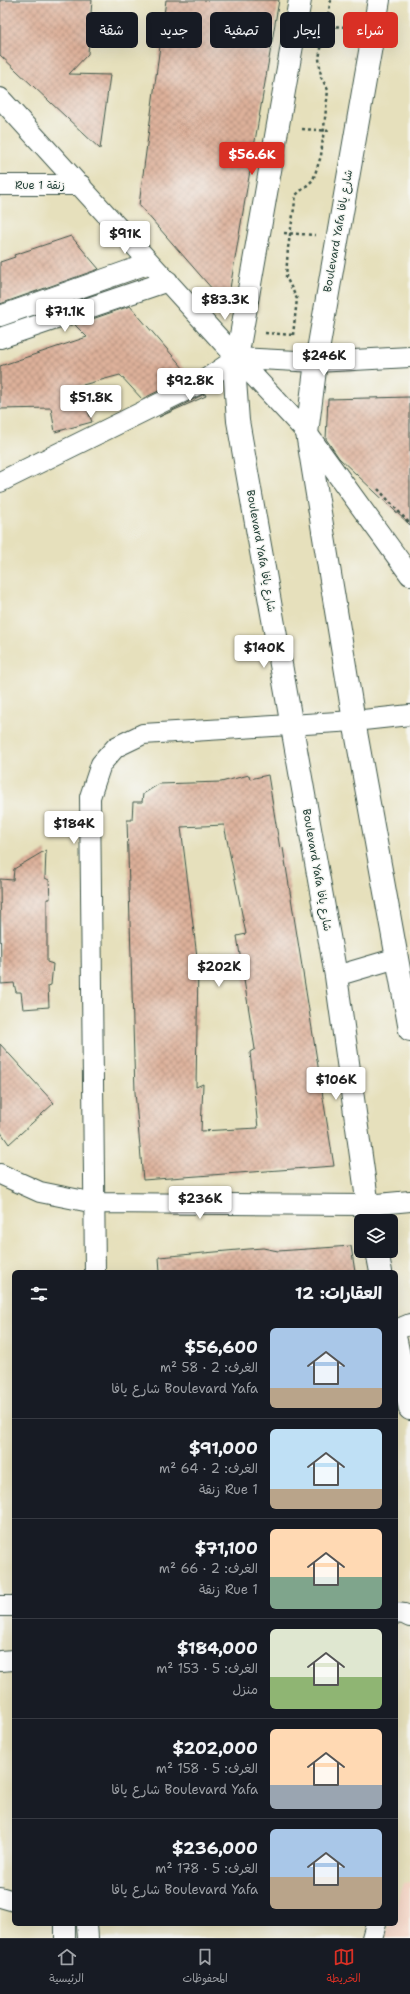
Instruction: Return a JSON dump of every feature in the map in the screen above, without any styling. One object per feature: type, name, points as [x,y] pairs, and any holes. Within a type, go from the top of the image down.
[{"type":"street","name":"Boulevard Yafa شارع يافا","points":[[298,12],[300,0]]},
{"type":"street","name":"Boulevard Yafa شارع يافا","points":[[377,12],[379,0]]},
{"type":"street","name":"Boulevard Yafa شارع يافا","points":[[292,48],[237,358],[235,380],[238,421],[336,976],[369,1213]]},
{"type":"street","name":"Boulevard Yafa شارع يافا","points":[[371,48],[320,337],[307,433],[354,720],[410,1030]]},
{"type":"street","points":[[0,98],[307,433],[410,575]]},
{"type":"street","name":"Rue 1 زنقة","points":[[0,185],[81,185]]},
{"type":"street","points":[[0,316],[150,263]]},
{"type":"street","points":[[0,338],[168,281]]},
{"type":"street","points":[[0,482],[197,385],[237,358],[316,362],[410,357]]},
{"type":"street","points":[[95,1270],[90,797],[101,764],[116,747],[143,734],[410,715]]},
{"type":"street","points":[[336,976],[397,958]]},
{"type":"street","points":[[0,1174],[40,1192],[95,1203],[369,1213],[410,1201]]},
{"type":"street","points":[[378,1258],[381,1270]]},
{"type":"street","points":[[398,1329],[410,1324]]},
{"type":"street","points":[[398,1351],[410,1409]]},
{"type":"street","points":[[0,1606],[12,1606]]},
{"type":"street","points":[[0,1661],[12,1660]]},
{"type":"street","points":[[0,1897],[12,1900]]},
{"type":"street","points":[[65,1926],[65,1938]]},
{"type":"street","points":[[87,1926],[88,1938]]},
{"type":"street","points":[[372,1938],[375,1926]]},
{"type":"path","points":[[328,12],[331,0]]},
{"type":"path","points":[[293,335],[298,299],[286,277],[290,233],[296,195],[312,180],[321,156],[328,90],[321,77],[319,58],[321,48]]},
{"type":"path","points":[[278,127],[356,132]]},
{"type":"path","points":[[259,232],[337,237]]},
{"type":"path","points":[[242,332],[320,337]]},
{"type":"shaded area","points":[[410,1882],[410,1938],[385,1938],[389,1926],[398,1926],[398,1900],[404,1883]]},
{"type":"building","points":[[0,0],[92,0],[91,12],[86,12],[86,48],[88,48],[88,54],[69,74],[110,75],[100,149],[0,55]]},
{"type":"building","points":[[166,0],[279,0],[272,41],[272,12],[210,12],[210,48],[271,48],[227,306],[139,205],[160,48],[202,48],[202,12],[164,12]]},
{"type":"building","points":[[71,236],[99,269],[0,304],[0,262],[15,257],[14,255]]},
{"type":"building","points":[[130,306],[190,376],[142,399],[120,375],[79,386],[92,422],[55,432],[51,408],[0,409],[0,366],[87,337],[75,325]]},
{"type":"building","points":[[205,394],[206,396],[159,417],[202,395]]},
{"type":"building","points":[[410,397],[410,525],[339,458],[326,439],[328,399]]},
{"type":"building","points":[[249,775],[250,779],[268,775],[280,849],[283,848],[334,1166],[143,1180],[135,1092],[127,820],[132,820],[133,802],[142,802],[143,794],[159,784],[221,782]],"holes":[[[224,825],[246,934],[237,936],[255,1049],[250,1052],[258,1128],[201,1131],[203,1084],[196,1087],[198,965],[181,827]]]},
{"type":"building","points":[[46,850],[45,878],[49,880],[50,899],[47,899],[47,962],[53,964],[51,985],[48,986],[49,1007],[23,1009],[21,992],[16,992],[14,983],[1,984],[0,879],[13,880],[14,869]]},
{"type":"building","points":[[0,1044],[54,1103],[9,1144],[0,1131]]},
{"type":"building","points":[[351,1246],[355,1270],[160,1270],[159,1257],[263,1248],[278,1251]]}]
